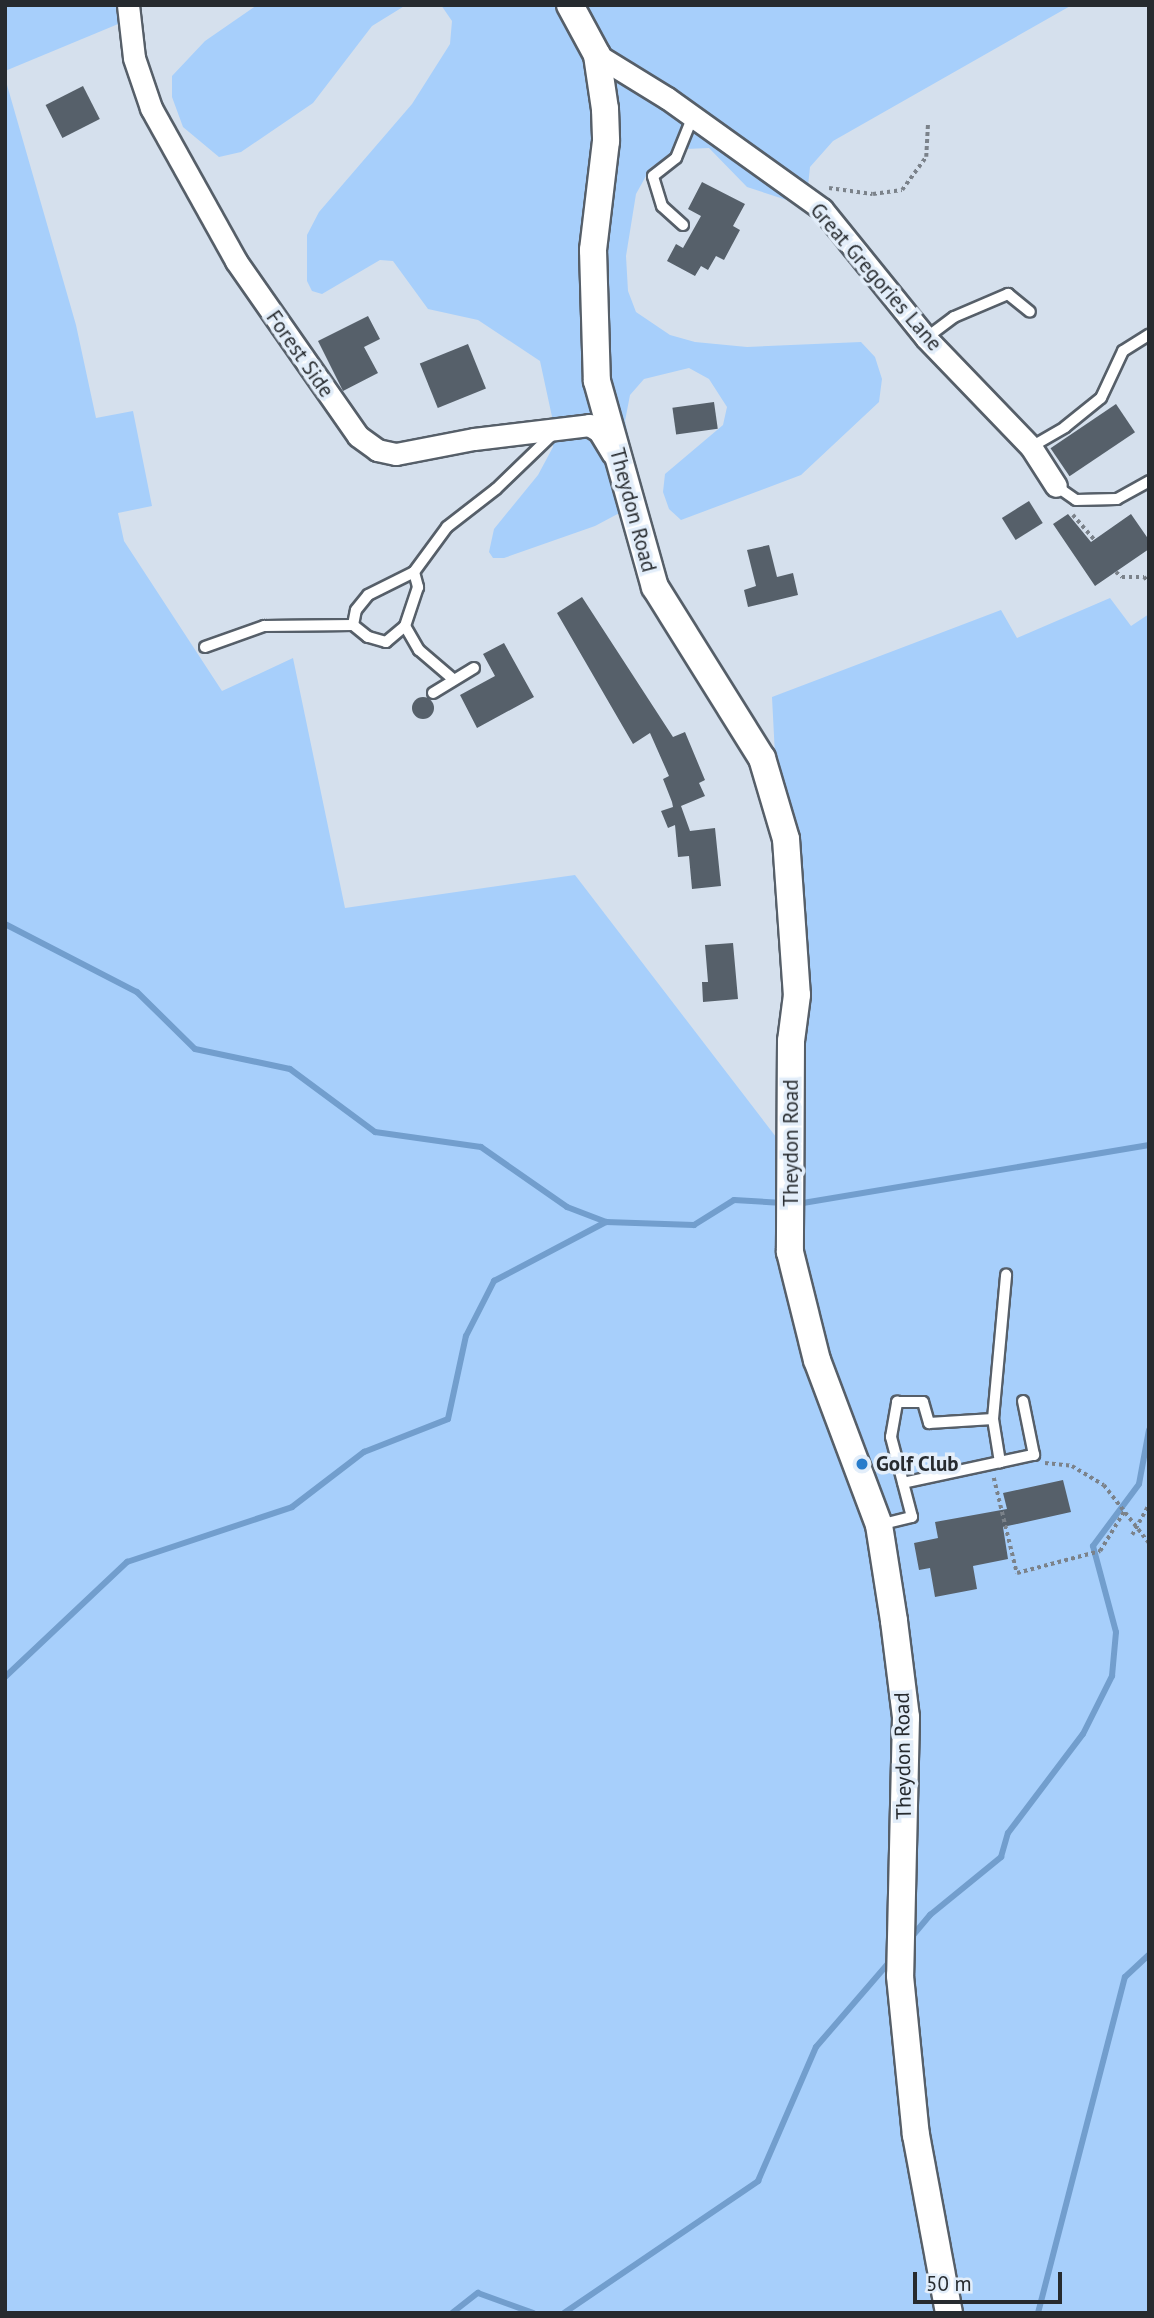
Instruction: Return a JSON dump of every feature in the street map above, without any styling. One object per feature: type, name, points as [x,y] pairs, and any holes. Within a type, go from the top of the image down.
[{"type":"street","name":"Forest Side","points":[[128,5],[134,58],[151,108],[236,261],[358,436],[377,450],[396,454],[589,425],[599,431],[622,468]]},
{"type":"street","name":"Theydon Road","points":[[570,5],[597,55],[607,141],[593,250],[592,317],[597,382],[655,587],[691,651],[741,718],[776,795],[788,852],[797,995],[791,1041],[790,1252],[817,1360],[878,1525],[906,1717],[900,1976],[916,2135],[948,2313]]},
{"type":"street","name":"Great Gregories Lane","points":[[597,55],[608,57],[822,209],[926,338],[1031,447],[1056,486]]},
{"type":"lane","points":[[683,225],[662,206],[653,176],[676,158],[693,116]]},
{"type":"lane","points":[[926,338],[954,317],[1007,294],[1030,312]]},
{"type":"lane","points":[[1031,447],[1065,427],[1101,398],[1123,351],[1149,335]]},
{"type":"lane","points":[[353,625],[356,610],[368,595],[414,572],[447,527],[496,489],[559,429]]},
{"type":"lane","points":[[1056,486],[1076,500],[1117,499],[1149,481]]},
{"type":"lane","points":[[205,647],[264,626],[353,625],[368,637],[386,642],[405,626],[418,587],[414,572]]},
{"type":"lane","points":[[405,626],[419,650],[453,679]]},
{"type":"lane","points":[[433,693],[474,668]]},
{"type":"lane","points":[[995,1463],[993,1419],[1006,1275]]},
{"type":"lane","points":[[903,1483],[1034,1455],[1023,1401]]},
{"type":"lane","points":[[878,1525],[912,1517],[891,1437],[897,1402],[923,1402],[929,1423],[993,1419]]},
{"type":"path","points":[[823,187],[873,194],[902,190],[926,157],[928,123]]},
{"type":"path","points":[[1116,572],[1122,577],[1144,577],[1149,582]]},
{"type":"path","points":[[1034,1455],[1049,1466],[1072,1465],[1104,1485],[1149,1543]]},
{"type":"path","points":[[995,1463],[1017,1573],[1100,1551],[1125,1510]]},
{"type":"path","points":[[1132,1535],[1149,1504]]},
{"type":"shaded area","points":[[5,5],[125,5],[123,22],[5,71]]},
{"type":"shaded area","points":[[257,5],[406,5],[372,26],[313,103],[241,152],[219,157],[183,127],[172,97],[172,76],[205,41]]},
{"type":"shaded area","points":[[441,5],[1072,5],[833,141],[810,167],[807,196],[796,203],[747,187],[709,148],[686,149],[651,167],[636,194],[626,256],[628,291],[636,312],[670,335],[695,342],[747,347],[861,342],[875,357],[882,379],[879,402],[801,475],[681,520],[669,509],[663,492],[665,474],[723,425],[727,407],[709,379],[689,368],[644,379],[630,395],[625,421],[639,488],[627,509],[595,526],[504,558],[493,558],[489,552],[494,529],[538,475],[553,447],[554,426],[540,361],[478,320],[428,309],[393,261],[380,260],[322,294],[312,291],[307,281],[307,235],[319,212],[412,104],[450,44],[452,21]]},
{"type":"shaded area","points":[[5,78],[76,325],[96,418],[133,411],[152,506],[118,513],[124,541],[222,691],[293,658],[345,908],[575,875],[796,1163],[772,697],[1001,610],[1017,638],[1110,598],[1131,626],[1149,614],[1149,2313],[5,2313]]},
{"type":"building","points":[[83,86],[100,119],[62,138],[46,105]]},
{"type":"building","points":[[702,182],[745,204],[733,226],[740,230],[724,260],[716,256],[708,270],[701,266],[695,276],[667,261],[676,244],[683,248],[701,216],[688,209]]},
{"type":"building","points":[[368,316],[380,339],[364,347],[378,373],[343,391],[318,341]]},
{"type":"building","points":[[468,344],[486,389],[438,408],[420,363]]},
{"type":"building","points":[[714,402],[718,429],[676,435],[672,408]]},
{"type":"building","points":[[1116,404],[1135,432],[1070,476],[1051,448]]},
{"type":"building","points":[[1029,501],[1043,523],[1016,540],[1002,518]]},
{"type":"building","points":[[1068,514],[1091,542],[1131,514],[1149,540],[1149,549],[1095,586],[1053,524]]},
{"type":"building","points":[[769,545],[777,577],[793,573],[798,595],[748,607],[744,590],[756,586],[747,550]]},
{"type":"building","points":[[582,597],[673,737],[685,732],[705,780],[699,783],[705,796],[681,806],[690,831],[715,828],[721,886],[692,889],[689,856],[678,857],[675,825],[668,828],[661,811],[673,807],[663,779],[669,776],[650,733],[633,744],[557,613]]},
{"type":"building","points":[[504,643],[534,697],[477,728],[460,695],[495,676],[483,654]]},
{"type":"building","points":[[423,697],[431,700],[434,708],[431,716],[423,719],[415,716],[412,708],[415,700]]},
{"type":"building","points":[[733,943],[738,999],[703,1002],[702,982],[708,982],[705,945]]},
{"type":"building","points":[[1063,1480],[1071,1512],[1003,1527],[1008,1559],[973,1566],[977,1589],[935,1597],[930,1568],[919,1570],[914,1543],[938,1538],[935,1522],[1007,1509],[1003,1493]]},
{"type":"waterway","points":[[5,924],[137,992],[195,1049],[290,1069],[375,1132],[481,1147],[567,1207],[606,1222],[694,1225],[734,1200],[783,1203]]},
{"type":"waterway","points":[[797,1204],[1149,1145]]},
{"type":"waterway","points":[[5,1677],[127,1562],[292,1507],[364,1452],[448,1419],[466,1336],[494,1281],[606,1222]]},
{"type":"waterway","points":[[909,1940],[930,1915],[1001,1857],[1008,1833],[1083,1734],[1112,1676],[1116,1632],[1093,1546],[1139,1484],[1149,1430]]},
{"type":"waterway","points":[[1038,2313],[1125,1977],[1149,1955]]},
{"type":"waterway","points":[[564,2313],[758,2181],[816,2047],[892,1959]]},
{"type":"waterway","points":[[452,2313],[478,2293],[533,2313]]},
{"type":"place","name":"Golf Club","points":[[862,1464]]}]
